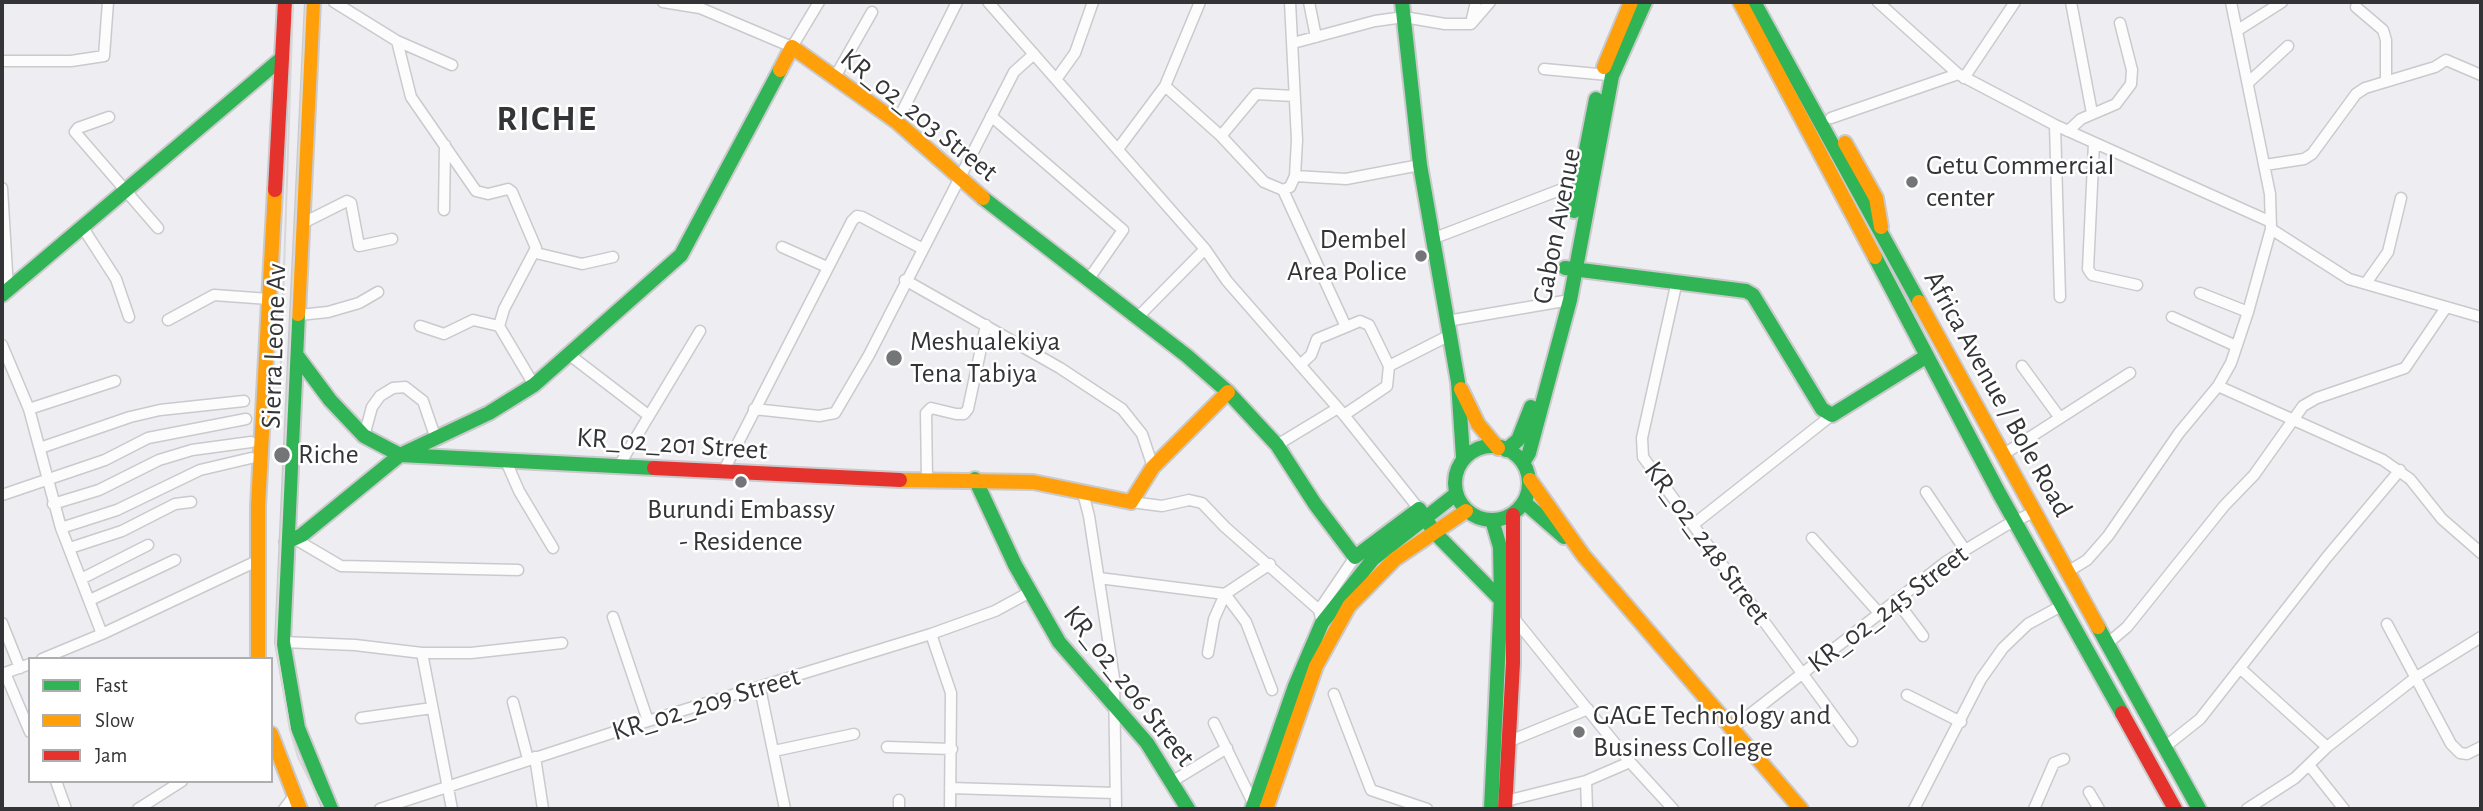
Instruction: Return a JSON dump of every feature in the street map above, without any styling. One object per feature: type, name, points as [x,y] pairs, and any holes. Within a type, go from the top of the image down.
[{"type":"main road","name":"Sierra Leone Av","points":[[258,657],[257,561],[285,2]]},
{"type":"main road","name":"Sierra Leone Av","points":[[313,2],[291,541],[283,642],[298,728],[331,809]]},
{"type":"main road","points":[[1402,2],[1420,165],[1458,382],[1463,457],[1454,481],[1456,494],[1466,511],[1492,520],[1513,515],[1524,502],[1530,480]]},
{"type":"main road","name":"Gabon Avenue","points":[[1523,463],[1529,453],[1564,300],[1592,138],[1607,74],[1631,2]]},
{"type":"main road","name":"Gabon Avenue","points":[[1607,74],[1645,2]]},
{"type":"main road","points":[[1728,2],[1846,221],[1876,240]]},
{"type":"main road","name":"Africa Avenue / Bole Road","points":[[1740,2],[1876,240],[2004,454],[2199,809]]},
{"type":"main road","name":"Africa Avenue / Bole Road","points":[[1754,2],[1876,240],[1927,356],[2015,522],[2175,809]]},
{"type":"main road","points":[[1765,2],[1876,198],[1876,240]]},
{"type":"main road","points":[[291,541],[400,455],[435,436],[489,413],[534,385],[570,356],[689,245],[792,47]]},
{"type":"main road","name":"KR_02_203 Street","points":[[792,47],[897,122],[960,181],[1137,317],[1227,392],[1278,445],[1315,504],[1354,556]]},
{"type":"main road","points":[[5,292],[128,191],[282,58]]},
{"type":"main road","name":"Gabon Avenue","points":[[1570,268],[1578,183],[1592,138]]},
{"type":"main road","points":[[1570,268],[1746,291],[1753,295],[1822,409],[1832,415],[1839,414],[1927,356]]},
{"type":"main road","name":"Gabon Avenue","points":[[1502,449],[1518,440],[1535,398],[1564,300]]},
{"type":"main road","name":"KR_02_201 Street","points":[[298,356],[330,400],[364,436],[400,455],[620,464],[723,472],[1033,482],[1131,502]]},
{"type":"main road","points":[[1458,382],[1478,424],[1502,449],[1523,463],[1530,480],[1583,555],[1801,809]]},
{"type":"main road","points":[[1131,502],[1153,467],[1227,392]]},
{"type":"main road","points":[[1463,457],[1482,447],[1502,449]]},
{"type":"main road","name":"KR_02_206 Street","points":[[975,479],[1030,592],[1059,642],[1155,753],[1188,809]]},
{"type":"main road","points":[[1354,556],[1456,494]]},
{"type":"main road","points":[[1524,502],[1583,555]]},
{"type":"main road","points":[[1258,808],[1316,666],[1349,606],[1380,572],[1410,547],[1466,511]]},
{"type":"main road","points":[[1422,514],[1435,533],[1501,600]]},
{"type":"main road","points":[[1258,808],[1295,686],[1321,617],[1373,559],[1422,514]]},
{"type":"main road","points":[[1506,805],[1510,741],[1513,515]]},
{"type":"main road","points":[[1491,809],[1501,600],[1500,547],[1492,520]]},
{"type":"main road","points":[[273,739],[297,802]]},
{"type":"street","points":[[2,61],[71,61],[104,56],[108,2]]},
{"type":"street","points":[[334,2],[397,41],[452,65]]},
{"type":"street","points":[[663,2],[701,5],[792,47],[819,2]]},
{"type":"street","points":[[897,122],[957,2]]},
{"type":"street","points":[[988,2],[1205,249],[1227,281],[1341,412],[1422,514]]},
{"type":"street","points":[[1057,78],[1075,54],[1093,2]]},
{"type":"street","points":[[1118,149],[1165,86],[1200,2]]},
{"type":"street","points":[[1283,190],[1290,187],[1295,176],[1297,140],[1290,2]]},
{"type":"street","points":[[1309,2],[1316,37]]},
{"type":"street","points":[[1471,24],[1476,2]]},
{"type":"street","points":[[1293,43],[1375,21],[1404,17],[1445,24],[1471,24],[1490,2]]},
{"type":"street","points":[[1878,2],[1961,76],[2055,125],[2271,226],[2337,273],[2445,309],[2481,317]]},
{"type":"street","points":[[1830,118],[1961,76],[2015,2]]},
{"type":"street","points":[[2071,2],[2092,113]]},
{"type":"street","points":[[2069,571],[2087,560],[2108,536],[2179,433],[2218,386],[2248,312],[2271,226],[2265,165],[2231,2]]},
{"type":"street","points":[[2238,30],[2283,2]]},
{"type":"street","points":[[2356,7],[2383,30],[2386,40],[2386,80]]},
{"type":"street","points":[[835,77],[872,12]]},
{"type":"street","points":[[2068,131],[2092,113],[2108,110],[2131,84],[2132,70],[2120,23]]},
{"type":"street","points":[[397,41],[411,97],[476,191],[488,194],[511,190],[536,253]]},
{"type":"street","points":[[2249,82],[2288,46]]},
{"type":"street","points":[[754,409],[819,416],[835,413],[869,355],[905,280],[960,181],[1014,72],[1034,54]]},
{"type":"street","points":[[2265,165],[2304,159],[2312,154],[2356,94],[2386,80],[2435,67],[2446,60],[2481,75]]},
{"type":"street","points":[[1544,69],[1607,74]]},
{"type":"street","points":[[1165,86],[1221,136],[1264,182],[1283,190],[1346,327]]},
{"type":"street","points":[[1221,136],[1256,94],[1294,96]]},
{"type":"street","points":[[991,116],[1123,230],[1088,280]]},
{"type":"street","points":[[109,117],[78,128],[75,132],[158,229]]},
{"type":"street","points":[[2055,125],[2060,297]]},
{"type":"street","points":[[2094,143],[2088,269],[2092,275],[2137,285]]},
{"type":"street","points":[[444,211],[445,145]]},
{"type":"street","points":[[1295,176],[1346,179],[1420,165]]},
{"type":"street","points":[[1432,239],[1578,183]]},
{"type":"street","points":[[2,188],[5,292]]},
{"type":"street","points":[[2365,283],[2388,252],[2401,198]]},
{"type":"street","points":[[303,223],[347,201],[351,203],[359,246],[393,239]]},
{"type":"street","points":[[723,472],[827,267],[857,216],[923,249]]},
{"type":"street","points":[[83,228],[116,279],[130,317]]},
{"type":"street","points":[[782,247],[827,267]]},
{"type":"street","points":[[1137,317],[1205,249]]},
{"type":"street","points":[[536,253],[582,264],[613,257]]},
{"type":"street","points":[[499,326],[504,309],[536,253]]},
{"type":"street","points":[[905,280],[986,325],[1122,409],[1142,434],[1153,467]]},
{"type":"street","name":"KR_02_248 Street","points":[[1677,281],[1640,447],[1643,457],[1852,741]]},
{"type":"street","points":[[299,314],[328,312],[359,303],[378,292]]},
{"type":"street","points":[[2200,293],[2248,312]]},
{"type":"street","points":[[168,320],[214,295],[269,299]]},
{"type":"street","points":[[1389,366],[1448,328],[1564,300]]},
{"type":"street","points":[[2107,644],[2127,627],[2224,506],[2254,475],[2307,402],[2405,368],[2445,309]]},
{"type":"street","points":[[2172,317],[2236,346]]},
{"type":"street","points":[[420,326],[444,334],[473,320],[499,326],[534,385]]},
{"type":"street","points":[[1278,445],[1387,386],[1389,366],[1368,325],[1360,321],[1317,339],[1311,355],[1300,365]]},
{"type":"street","points":[[927,479],[926,414],[932,408],[956,414],[964,414],[968,410],[986,325]]},
{"type":"street","points":[[620,464],[700,331]]},
{"type":"street","points":[[2,345],[29,409],[53,504],[102,634]]},
{"type":"street","points":[[570,356],[648,415]]},
{"type":"street","points":[[2022,366],[2060,418]]},
{"type":"street","points":[[2004,454],[2130,373]]},
{"type":"street","points":[[29,409],[115,381]]},
{"type":"street","points":[[2218,386],[2400,470],[2442,519],[2481,553]]},
{"type":"street","points":[[364,436],[372,407],[380,396],[393,388],[405,387],[423,401],[435,436]]},
{"type":"street","points":[[40,448],[130,417],[160,410],[244,401]]},
{"type":"street","points":[[1694,524],[1832,415]]},
{"type":"street","points":[[2,495],[47,482],[105,460],[148,438],[246,419]]},
{"type":"street","points":[[53,504],[99,490],[159,460],[192,450],[251,442]]},
{"type":"street","points":[[61,528],[117,510],[200,470],[251,458]]},
{"type":"street","points":[[505,458],[519,491],[553,548]]},
{"type":"street","points":[[2166,746],[2200,719],[2400,470]]},
{"type":"street","points":[[1926,492],[1965,550]]},
{"type":"street","points":[[1083,493],[1114,678],[1116,809]]},
{"type":"street","points":[[1131,502],[1162,506],[1197,500],[1270,564],[1321,617],[1354,556]]},
{"type":"street","points":[[71,548],[122,531],[175,504],[191,502]]},
{"type":"street","name":"KR_02_245 Street","points":[[1731,729],[1879,613],[1965,550],[2034,512]]},
{"type":"street","points":[[1812,538],[1879,613]]},
{"type":"street","points":[[291,541],[341,566],[518,570]]},
{"type":"street","points":[[81,579],[148,545]]},
{"type":"street","points":[[90,600],[175,560]]},
{"type":"street","points":[[48,657],[257,561]]},
{"type":"street","points":[[1208,653],[1213,619],[1224,594],[1270,564]]},
{"type":"street","points":[[1099,578],[1224,594],[1246,622],[1272,690]]},
{"type":"street","name":"KR_02_209 Street","points":[[380,809],[531,758],[931,634],[995,611],[1030,592]]},
{"type":"street","points":[[1896,600],[1923,636]]},
{"type":"street","points":[[1914,809],[1981,680],[2011,638],[2063,605]]},
{"type":"street","points":[[1513,616],[1630,762],[1674,809]]},
{"type":"street","points":[[613,617],[648,721]]},
{"type":"street","points":[[2,623],[25,666],[3,674],[28,728]]},
{"type":"street","points":[[2387,624],[2451,744],[2460,753],[2467,754],[2481,747]]},
{"type":"street","points":[[931,634],[951,693],[950,809]]},
{"type":"street","points":[[2247,809],[2284,787],[2327,747],[2415,678],[2481,637]]},
{"type":"street","points":[[283,642],[355,645],[422,653],[471,653],[562,643]]},
{"type":"street","points":[[422,653],[452,809]]},
{"type":"street","points":[[2241,669],[2327,747]]},
{"type":"street","points":[[760,688],[785,809]]},
{"type":"street","points":[[1334,695],[1371,790],[1422,809]]},
{"type":"street","points":[[1907,695],[1961,722]]},
{"type":"street","points":[[513,702],[531,758],[543,809]]},
{"type":"street","points":[[361,718],[432,708]]},
{"type":"street","points":[[1510,741],[1588,709]]},
{"type":"street","points":[[1214,723],[1258,808]]},
{"type":"street","points":[[774,751],[854,734]]},
{"type":"street","points":[[887,747],[952,749]]},
{"type":"street","points":[[1173,781],[1227,748]]},
{"type":"street","points":[[2034,809],[2054,763],[2064,759]]},
{"type":"street","points":[[1506,805],[1586,781],[1630,762]]},
{"type":"street","points":[[2309,765],[2344,809]]},
{"type":"street","points":[[1586,781],[1587,809]]},
{"type":"street","points":[[57,783],[66,809]]},
{"type":"street","points":[[138,809],[178,783]]},
{"type":"street","points":[[950,788],[1115,793]]},
{"type":"street","points":[[2089,792],[2099,809]]},
{"type":"street","points":[[284,809],[297,802]]},
{"type":"tram line","points":[[280,387],[293,2]]},
{"type":"tram line","points":[[306,2],[276,645],[290,730],[298,757],[324,809]]},
{"type":"traffic: fast","points":[[1402,2],[1420,165],[1458,382],[1463,457]]},
{"type":"traffic: fast","points":[[1523,463],[1529,453],[1570,300],[1612,76],[1645,2]]},
{"type":"traffic: fast","points":[[1754,2],[1919,302]]},
{"type":"traffic: fast","points":[[2,295],[282,58]]},
{"type":"traffic: fast","points":[[287,542],[302,535],[400,455],[489,413],[534,385],[681,255],[780,70]]},
{"type":"traffic: fast","points":[[1574,211],[1596,99]]},
{"type":"traffic: fast","points":[[983,198],[1187,356],[1228,392],[1277,445],[1315,504],[1355,557],[1419,509],[1435,533],[1501,600]]},
{"type":"traffic: fast","points":[[1875,257],[1999,493],[2122,713]]},
{"type":"traffic: fast","points":[[1565,268],[1746,291],[1753,295],[1822,409],[1832,415],[1927,356]]},
{"type":"traffic: fast","points":[[298,314],[283,642],[298,728],[331,809]]},
{"type":"traffic: fast","points":[[298,357],[330,400],[364,436],[400,455],[654,468]]},
{"type":"traffic: fast","points":[[1506,450],[1518,440],[1531,407]]},
{"type":"traffic: fast","points":[[1492,446],[1513,452],[1523,462],[1529,483],[1523,504],[1513,514],[1492,520],[1471,514],[1461,504],[1455,483],[1461,462],[1471,452],[1492,446]]},
{"type":"traffic: fast","points":[[975,479],[1015,565],[1059,642],[1147,743],[1188,809]]},
{"type":"traffic: fast","points":[[1252,809],[1295,686],[1322,623],[1373,559],[1456,494]]},
{"type":"traffic: fast","points":[[1524,502],[1564,537]]},
{"type":"traffic: fast","points":[[1491,809],[1501,597],[1500,547],[1492,520]]},
{"type":"traffic: fast","points":[[2098,627],[2199,809]]},
{"type":"traffic: slow","points":[[298,314],[313,2]]},
{"type":"traffic: slow","points":[[1604,67],[1631,2]]},
{"type":"traffic: slow","points":[[1740,2],[1875,257]]},
{"type":"traffic: slow","points":[[780,70],[792,47],[897,122],[983,198]]},
{"type":"traffic: slow","points":[[1845,143],[1876,198],[1881,227]]},
{"type":"traffic: slow","points":[[258,657],[258,506],[275,190]]},
{"type":"traffic: slow","points":[[1919,302],[2098,627]]},
{"type":"traffic: slow","points":[[1461,389],[1478,424],[1498,448]]},
{"type":"traffic: slow","points":[[900,480],[1033,482],[1131,502],[1153,467],[1228,392]]},
{"type":"traffic: slow","points":[[1530,480],[1583,555],[1801,809]]},
{"type":"traffic: slow","points":[[1266,809],[1316,666],[1349,606],[1395,559],[1466,511]]},
{"type":"traffic: slow","points":[[273,739],[300,809]]},
{"type":"traffic: jam","points":[[275,190],[285,2]]},
{"type":"traffic: jam","points":[[654,468],[900,480]]},
{"type":"traffic: jam","points":[[1505,809],[1513,663],[1513,515]]},
{"type":"traffic: jam","points":[[2122,713],[2175,809]]},
{"type":"place","name":"Getu Commercial center","points":[[1912,182]]},
{"type":"place","name":"Dembel Area Police","points":[[1421,256]]},
{"type":"place","name":"Meshualekiya Tena Tabiya","points":[[894,358]]},
{"type":"place","name":"Riche","points":[[282,455]]},
{"type":"place","name":"Burundi Embassy - Residence","points":[[741,482]]},
{"type":"place","name":"GAGE Technology and Business College","points":[[1579,732]]},
{"type":"district","name":"RICHE","points":[[547,119]]}]
